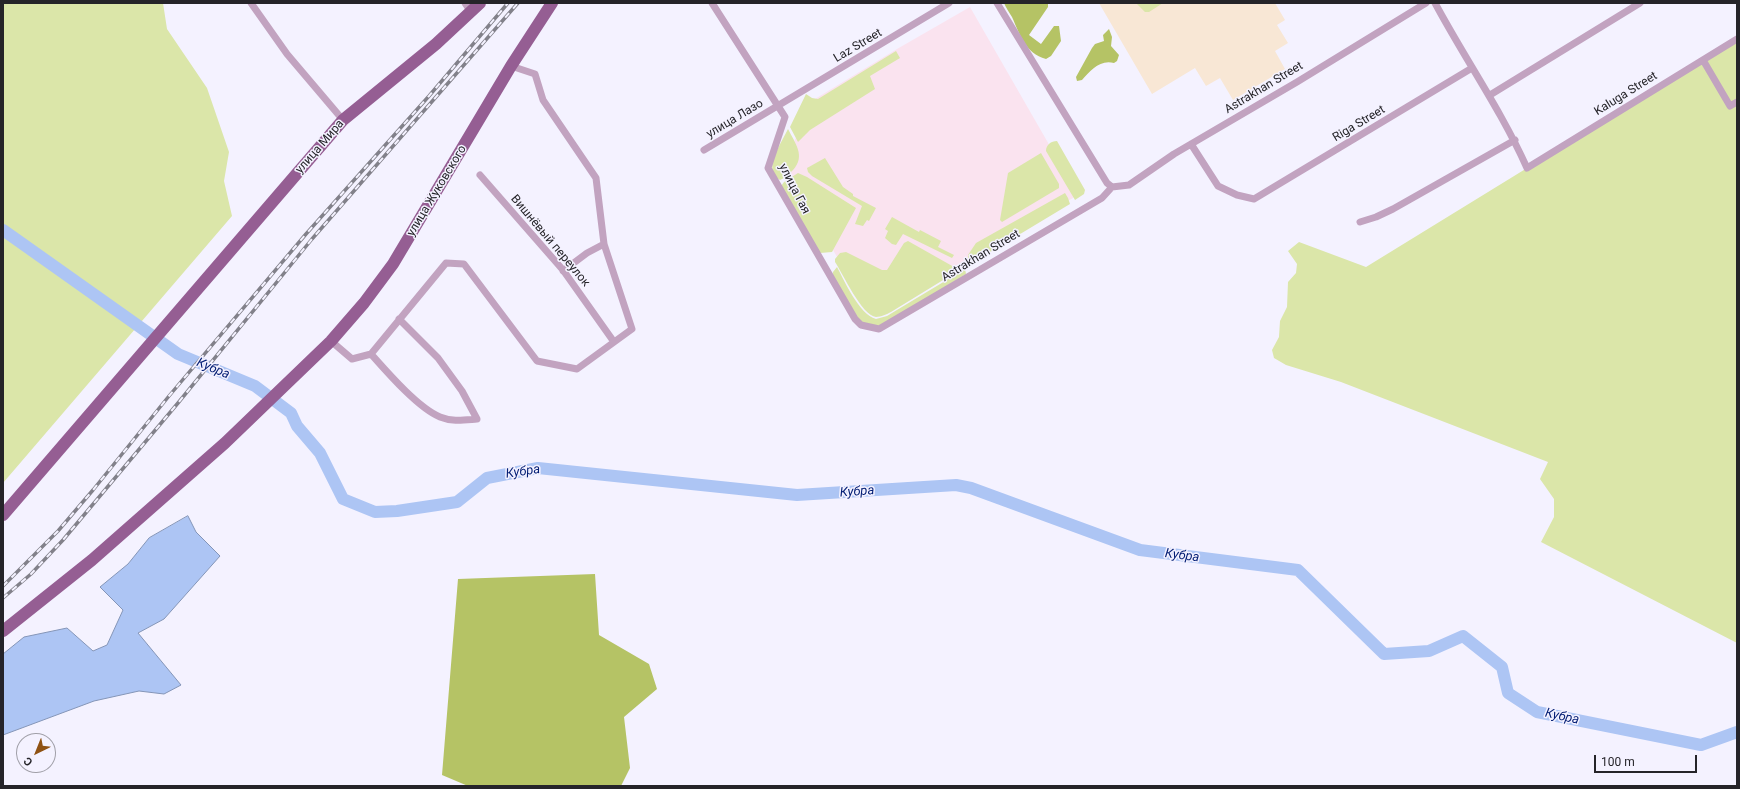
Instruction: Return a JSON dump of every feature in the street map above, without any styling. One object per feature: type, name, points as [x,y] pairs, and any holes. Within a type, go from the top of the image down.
[{"type":"main road","name":"улица Мира","points":[[3,515],[342,120],[436,44],[468,8],[480,3]]},
{"type":"main road","name":"улица Жуковского","points":[[3,631],[98,556],[225,443],[331,341],[364,303],[393,264],[512,66],[552,3]]},
{"type":"street","points":[[252,3],[287,54],[342,120]]},
{"type":"street","name":"улица Гая","points":[[712,3],[785,117],[768,168],[855,319],[860,324],[879,329]]},
{"type":"street","name":"Laz Street","points":[[778,107],[949,3]]},
{"type":"street","points":[[997,3],[1107,183],[1112,187]]},
{"type":"street","name":"Astrakhan Street","points":[[879,329],[1102,198],[1112,187],[1128,185],[1191,144],[1297,82],[1426,3]]},
{"type":"street","points":[[1360,222],[1376,217],[1393,209],[1515,140],[1435,3]]},
{"type":"street","points":[[1490,95],[1640,3]]},
{"type":"street","name":"Kaluga Street","points":[[1515,140],[1528,168],[1737,39]]},
{"type":"street","points":[[1703,60],[1730,106],[1737,102]]},
{"type":"street","points":[[331,341],[352,360],[370,354],[446,263],[464,264],[537,361],[577,369],[632,329],[604,244],[596,178],[543,100],[535,74],[512,66]]},
{"type":"street","name":"Riga Street","points":[[1191,144],[1218,186],[1244,197],[1257,198],[1472,68]]},
{"type":"street","name":"улица Лазо","points":[[704,150],[778,107]]},
{"type":"street","name":"Вишнёвый переулок","points":[[480,175],[563,271],[614,342]]},
{"type":"street","points":[[563,271],[587,253],[604,244]]},
{"type":"street","points":[[370,354],[420,404],[439,416],[454,420],[477,419],[462,391],[438,359],[399,319]]},
{"type":"shaded area","points":[[1099,3],[1275,3],[1285,20],[1277,25],[1288,43],[1275,51],[1285,69],[1233,100],[1220,78],[1206,86],[1195,68],[1152,94]]},
{"type":"shaded area","points":[[970,7],[1078,195],[902,299],[858,293],[783,164],[815,99]]},
{"type":"green space","points":[[3,3],[163,3],[167,29],[207,88],[229,152],[224,181],[232,216],[3,483]]},
{"type":"green space","points":[[1004,3],[1048,4],[1048,7],[1029,35],[1041,44],[1054,26],[1059,26],[1061,41],[1051,56],[1046,59],[1028,48]]},
{"type":"green space","points":[[1136,3],[1163,3],[1149,12],[1145,12]]},
{"type":"green space","points":[[1109,29],[1112,37],[1111,46],[1119,55],[1117,61],[1114,63],[1109,62],[1100,64],[1082,80],[1077,81],[1076,77],[1092,48],[1095,44],[1104,41],[1103,35]]},
{"type":"green space","points":[[1737,39],[1737,643],[1541,542],[1554,517],[1554,499],[1540,479],[1548,462],[1341,382],[1286,365],[1274,358],[1272,350],[1279,337],[1280,321],[1287,307],[1288,282],[1296,273],[1297,264],[1288,251],[1299,242],[1366,267]]},
{"type":"green space","points":[[896,51],[900,58],[870,76],[875,89],[810,130],[798,142],[790,127],[806,94],[812,98],[818,99]]},
{"type":"green space","points":[[788,129],[796,144],[799,160],[793,170],[780,180],[775,176],[772,170],[773,163],[778,148]]},
{"type":"green space","points":[[1057,141],[1085,190],[1084,194],[1075,200],[1046,151],[1049,144]]},
{"type":"green space","points":[[1041,153],[1059,184],[1059,188],[1002,222],[1000,220],[1008,173]]},
{"type":"green space","points":[[825,158],[843,187],[853,194],[853,196],[876,208],[869,221],[867,220],[863,226],[855,224],[862,206],[812,176],[808,172],[807,168]]},
{"type":"green space","points":[[798,173],[807,177],[856,208],[832,252],[820,253],[781,186],[784,182]]},
{"type":"green space","points":[[1065,193],[1070,204],[972,263],[968,260],[968,255],[976,243]]},
{"type":"green space","points":[[892,217],[919,232],[920,230],[941,241],[938,247],[954,255],[952,258],[903,234],[896,245],[892,244],[885,238],[888,231],[885,229]]},
{"type":"green space","points":[[908,241],[954,267],[964,262],[966,266],[891,312],[878,317],[871,315],[865,310],[853,294],[835,262],[835,259],[840,253],[846,252],[882,270],[887,270],[904,243]]},
{"type":"green space","points":[[837,267],[848,289],[858,304],[870,316],[876,319],[887,316],[965,269],[966,274],[880,327],[860,322],[832,278],[833,272]]},
{"type":"green space","points":[[595,574],[599,635],[649,664],[657,689],[624,717],[630,768],[621,786],[468,786],[442,775],[458,579]]},
{"type":"water","points":[[188,516],[196,532],[220,556],[164,619],[138,633],[181,685],[164,694],[139,691],[94,701],[3,735],[3,654],[24,637],[67,628],[93,651],[107,645],[123,610],[100,587],[128,564],[149,538]]},
{"type":"waterway","name":"Кубра","points":[[3,230],[178,354],[255,386],[291,413],[297,426],[320,453],[343,499],[375,512],[397,511],[457,502],[487,478],[538,468],[797,495],[956,485],[971,488],[1140,550],[1298,570],[1384,654],[1429,651],[1463,636],[1502,667],[1508,693],[1537,712],[1701,745],[1737,732]]},
{"type":"railway","points":[[3,586],[58,531],[169,396],[306,234],[429,96],[508,3]]},
{"type":"railway","points":[[3,598],[31,574],[63,540],[178,403],[312,239],[518,3]]}]
